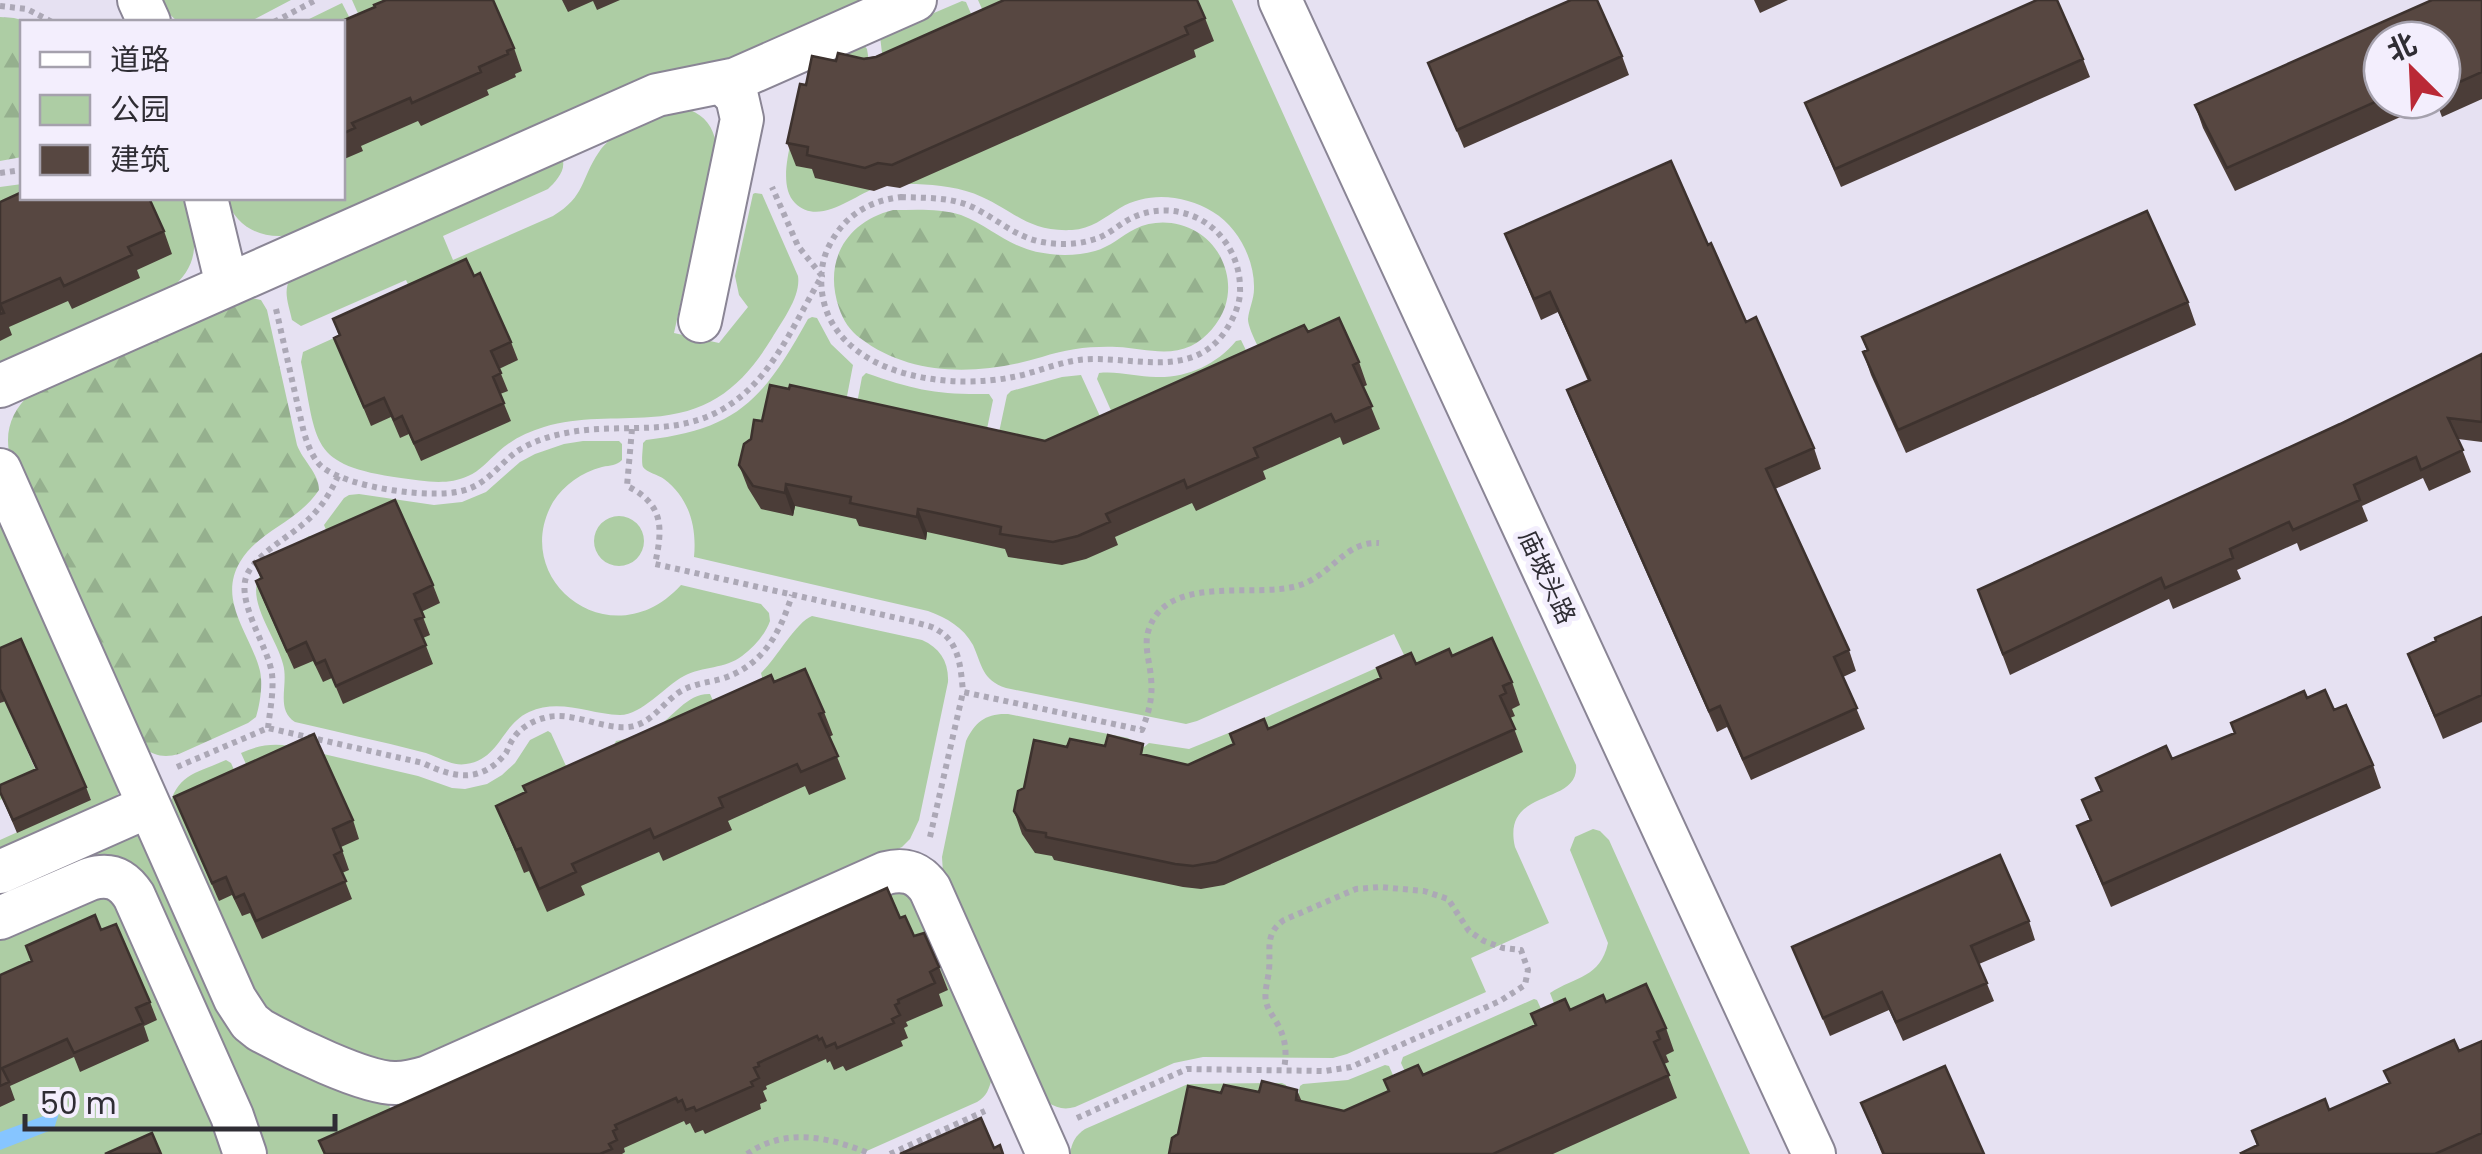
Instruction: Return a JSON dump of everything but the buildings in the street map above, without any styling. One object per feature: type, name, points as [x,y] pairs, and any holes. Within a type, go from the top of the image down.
[{"type":"street","points":[[0,386],[656,94],[750,74],[915,0]]},
{"type":"street","name":"庙坡头路","points":[[1280,0],[1814,1154]]},
{"type":"street","points":[[700,321],[742,118],[738,97],[723,82]]},
{"type":"street","points":[[207,200],[246,277]]},
{"type":"street","points":[[0,470],[235,999],[250,1022],[361,1076],[394,1084],[428,1077],[898,870],[923,879],[930,890],[1044,1144]]},
{"type":"street","points":[[0,872],[144,795]]},
{"type":"street","points":[[0,918],[90,878],[102,875],[127,885],[232,1116],[245,1154]]},
{"type":"path","points":[[278,20],[316,0]]},
{"type":"path","points":[[0,6],[27,8],[48,20]]},
{"type":"path","points":[[246,277],[310,449],[321,466],[366,485],[429,494],[454,493],[478,485],[517,452],[539,441],[578,431],[686,424],[736,401],[764,372],[822,276],[832,240],[860,209],[887,199],[930,198],[965,204],[1022,236],[1058,244],[1093,240],[1139,214],[1186,214],[1212,227],[1230,249],[1238,266],[1240,295],[1224,334],[1214,345],[1189,359],[1156,364],[1113,358],[1078,360],[1017,377],[982,381],[918,377],[886,366],[844,340],[827,312],[822,276],[798,246],[767,174]]},
{"type":"path","points":[[632,429],[627,486],[648,500],[660,522],[656,564],[915,622],[940,631],[952,643],[963,692],[930,838],[911,872]]},
{"type":"path","points":[[268,728],[272,679],[266,651],[246,601],[245,578],[250,568],[325,502],[338,476]]},
{"type":"path","points":[[963,692],[1142,730],[1152,693],[1147,637],[1164,608],[1201,592],[1299,586],[1325,572],[1358,545],[1379,543]]},
{"type":"path","points":[[144,795],[268,728],[423,762],[442,772],[474,776],[506,752],[515,734],[536,721],[562,716],[608,726],[636,725],[677,693],[749,666],[776,637],[792,594]]},
{"type":"path","points":[[1044,1144],[1187,1070],[1325,1071],[1351,1067],[1500,1001],[1525,986],[1528,970],[1521,950],[1484,941],[1470,931],[1448,899],[1424,890],[1356,889],[1284,920],[1269,936],[1265,992],[1266,1004],[1284,1040],[1284,1070]]},
{"type":"path","points":[[890,1154],[1022,1095]]},
{"type":"path","points":[[746,1154],[766,1142],[796,1136],[815,1136],[871,1154]]},
{"type":"green space","points":[[159,0],[291,0],[253,20],[176,20]]},
{"type":"green space","points":[[352,0],[869,0],[742,57],[292,235],[270,236],[252,230],[236,217],[227,200],[345,200],[345,20],[307,20],[342,3],[361,40],[368,36]]},
{"type":"green space","points":[[978,0],[1232,0],[1576,765],[1574,778],[1566,787],[1529,805],[1519,814],[1514,828],[1515,847],[1549,923],[1471,958],[1486,992],[1347,1054],[1333,1058],[1203,1057],[1174,1063],[1075,1107],[1054,1106],[1047,1102],[943,873],[942,857],[966,741],[987,717],[1008,714],[1128,738],[1132,745],[1144,747],[1149,743],[1189,749],[1236,730],[1240,732],[1255,722],[1399,661],[1404,655],[1394,634],[1186,724],[1006,688],[987,676],[964,633],[928,611],[694,557],[692,524],[680,495],[664,479],[643,467],[646,440],[704,428],[745,405],[777,370],[812,317],[817,318],[831,344],[853,365],[843,417],[854,419],[866,373],[926,390],[989,394],[993,400],[983,448],[995,451],[1011,391],[1081,375],[1110,438],[1121,433],[1097,379],[1099,373],[1179,375],[1210,363],[1241,340],[1257,373],[1269,367],[1249,324],[1254,278],[1243,245],[1222,218],[1191,202],[1167,197],[1143,199],[1091,225],[1072,230],[1034,225],[974,194],[933,185],[883,186],[825,211],[804,210],[795,203],[789,194],[786,171],[804,86],[811,72],[864,45],[872,81],[885,79],[880,36],[962,1],[966,2],[981,37],[992,31]]},
{"type":"green space","points":[[0,17],[22,20],[20,157],[0,161]]},
{"type":"green space","points":[[690,110],[708,123],[716,143],[674,333],[719,343],[748,307],[739,295],[735,276],[755,193],[762,194],[798,276],[797,292],[786,316],[761,355],[736,383],[691,410],[651,417],[571,421],[538,429],[508,444],[472,474],[452,481],[371,473],[349,466],[322,446],[311,413],[301,362],[303,352],[396,310],[431,336],[406,280],[301,326],[292,320],[288,303],[291,278],[558,159],[563,161],[561,173],[548,189],[443,236],[453,260],[564,209],[577,194],[599,152],[629,127],[658,113]]},
{"type":"green space","points":[[20,184],[20,200],[187,200],[194,237],[192,260],[168,291],[0,367],[0,187]]},
{"type":"green space","points":[[893,210],[936,210],[961,215],[1024,248],[1061,255],[1100,249],[1147,225],[1183,226],[1204,237],[1220,256],[1228,280],[1225,307],[1202,339],[1173,351],[1088,348],[972,369],[948,369],[902,360],[880,351],[847,325],[835,291],[834,275],[842,246],[851,234],[862,224]]},
{"type":"green space","points":[[247,297],[261,300],[267,310],[297,445],[319,490],[248,551],[234,576],[234,604],[260,671],[256,717],[179,754],[160,755],[142,747],[9,452],[9,427],[19,406],[31,393]]},
{"type":"green space","points":[[583,441],[619,441],[622,460],[581,476],[553,502],[543,531],[544,559],[556,583],[574,602],[598,613],[626,615],[654,606],[681,585],[761,604],[770,621],[751,649],[728,663],[684,676],[628,714],[552,706],[529,712],[512,725],[486,756],[466,764],[295,722],[289,717],[284,703],[283,664],[256,592],[260,575],[272,562],[314,536],[348,582],[324,525],[349,495],[434,505],[462,502],[486,492],[535,454]]},
{"type":"green space","points":[[0,511],[120,784],[112,803],[0,855],[0,840],[91,799],[0,663]]},
{"type":"green space","points":[[619,516],[636,524],[644,541],[636,558],[619,566],[602,558],[594,541],[602,524]]},
{"type":"green space","points":[[812,616],[922,640],[934,647],[945,662],[948,682],[919,820],[902,847],[422,1062],[380,1066],[261,1011],[169,809],[177,788],[189,776],[226,760],[231,763],[257,821],[269,815],[241,753],[252,749],[289,746],[465,789],[487,784],[502,775],[530,740],[548,731],[576,788],[616,741],[650,731],[694,697],[710,694],[723,723],[765,689],[761,673],[799,625]]},
{"type":"green space","points":[[5,701],[41,782],[0,800],[0,703]]},
{"type":"green space","points":[[1593,829],[1609,840],[1750,1154],[1070,1154],[1074,1140],[1085,1129],[1188,1084],[1282,1083],[1295,1109],[1303,1084],[1348,1080],[1385,1065],[1389,1066],[1403,1098],[1415,1093],[1401,1063],[1403,1057],[1534,999],[1551,1031],[1563,1026],[1550,993],[1593,970],[1608,943],[1570,850],[1575,837]]},
{"type":"green space","points":[[136,835],[145,840],[224,1014],[388,1103],[402,1131],[892,888],[911,896],[991,1082],[977,1102],[860,1154],[261,1154],[148,890],[0,902],[0,887]]},
{"type":"green space","points":[[110,891],[229,1154],[0,1154],[0,934]]},
{"type":"water","points":[[60,1110],[54,1129],[0,1150],[0,1132]]}]
